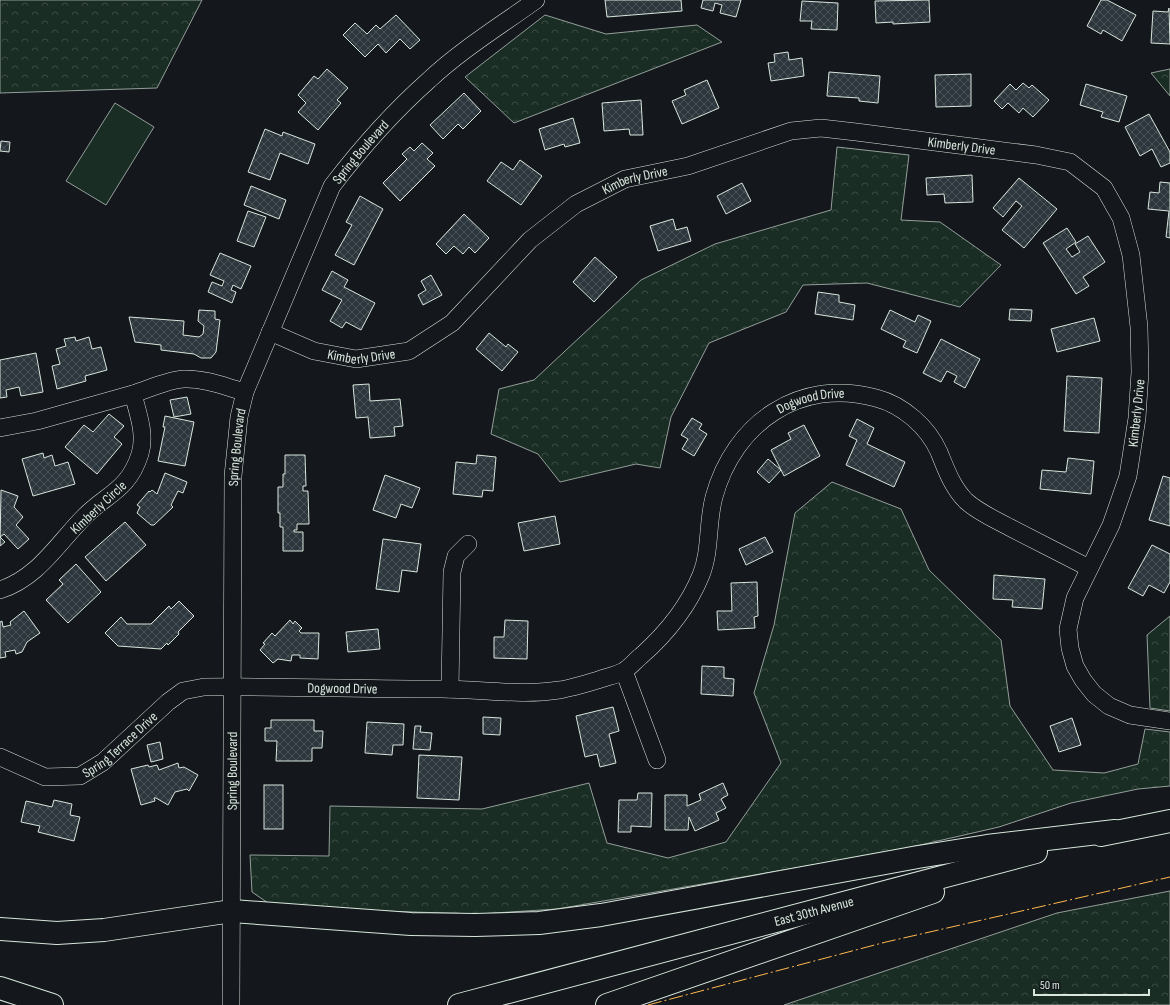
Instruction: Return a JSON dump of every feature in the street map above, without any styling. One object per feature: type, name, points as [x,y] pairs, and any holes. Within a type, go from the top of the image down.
[{"type":"main road","name":"East 30th Avenue","points":[[459,1005],[1057,846],[1115,831],[1170,821]]},
{"type":"main road","points":[[0,929],[57,933],[104,930],[232,911],[411,924],[475,926],[539,923],[601,915],[918,857],[987,846],[1115,831]]},
{"type":"main road","points":[[607,1005],[946,888],[1057,846]]},
{"type":"main road","points":[[0,988],[52,1005]]},
{"type":"street","name":"Spring Boulevard","points":[[231,1005],[234,687],[233,476],[239,417],[245,392],[332,186],[379,129],[429,79],[536,0]]},
{"type":"street","name":"Kimberly Drive","points":[[270,332],[314,351],[356,359],[409,351],[452,323],[530,240],[576,204],[625,179],[688,166],[791,131],[822,128],[1036,155],[1070,162],[1104,188],[1121,218],[1131,255],[1139,327],[1140,372],[1137,418],[1128,476],[1111,525],[1075,598],[1068,629],[1070,648],[1075,666],[1094,694],[1109,706],[1130,715],[1170,721]]},
{"type":"street","points":[[0,428],[37,421],[184,379],[206,381],[245,392]]},
{"type":"street","name":"Dogwood Drive","points":[[234,687],[450,689],[529,692],[560,690],[624,671],[658,640],[676,620],[689,599],[701,574],[708,548],[712,500],[721,473],[734,450],[750,430],[775,410],[800,400],[827,392],[851,392],[866,395],[880,399],[905,411],[928,433],[938,449],[955,489],[975,509],[1089,568]]},
{"type":"street","name":"Kimberly Circle","points":[[0,590],[16,585],[44,561],[83,517],[122,486],[137,460],[143,437],[133,394]]},
{"type":"street","points":[[450,689],[452,572],[456,556],[468,544]]},
{"type":"street","points":[[624,671],[657,760]]},
{"type":"street","name":"Spring Terrace Drive","points":[[0,757],[45,777],[80,776],[102,762],[168,702],[184,691],[204,687],[234,687]]},
{"type":"green space","points":[[0,0],[202,0],[157,88],[0,93]]},
{"type":"green space","points":[[545,15],[606,34],[697,25],[722,42],[514,123],[465,77]]},
{"type":"green space","points":[[1170,69],[1170,96],[1151,73]]},
{"type":"green space","points":[[115,103],[154,127],[106,205],[66,181]]},
{"type":"green space","points":[[837,147],[909,155],[901,220],[940,222],[1001,265],[960,307],[867,283],[803,285],[786,312],[709,343],[671,417],[660,468],[636,464],[560,482],[538,454],[491,434],[499,389],[534,380],[641,280],[715,244],[831,210]]},
{"type":"green space","points":[[832,482],[901,509],[929,570],[1001,640],[1010,706],[1053,770],[1104,773],[1138,764],[1145,729],[1170,732],[1170,786],[1138,789],[1071,803],[999,827],[894,851],[557,909],[479,914],[381,911],[268,903],[252,892],[250,855],[329,856],[330,806],[482,809],[589,783],[607,843],[668,858],[726,842],[781,763],[754,693],[774,625],[795,513]]},
{"type":"green space","points":[[1170,616],[1170,711],[1150,708],[1147,635]]},
{"type":"green space","points":[[1170,891],[1170,1005],[784,1005],[1057,913]]},
{"type":"building","points":[[605,0],[681,0],[682,11],[607,17]]},
{"type":"building","points":[[703,0],[741,0],[736,17],[720,13],[722,5],[715,3],[713,11],[701,8]]},
{"type":"building","points":[[929,0],[930,22],[893,24],[893,22],[876,23],[875,1]]},
{"type":"building","points":[[1101,0],[1107,0],[1136,15],[1122,41],[1103,30],[1101,34],[1087,26]]},
{"type":"building","points":[[802,1],[838,3],[837,30],[811,29],[812,21],[800,21]]},
{"type":"building","points":[[1169,8],[1170,44],[1151,43],[1153,11],[1168,12]]},
{"type":"building","points":[[396,15],[420,40],[410,49],[400,39],[386,53],[378,44],[365,57],[343,35],[355,23],[367,34],[376,25],[380,29]]},
{"type":"building","points":[[788,52],[789,60],[802,58],[804,76],[771,81],[768,63],[775,62],[774,54]]},
{"type":"building","points":[[327,69],[348,88],[337,100],[341,103],[318,130],[298,112],[306,103],[298,95],[314,76],[318,79]]},
{"type":"building","points":[[829,72],[880,76],[878,103],[859,101],[859,98],[827,96]]},
{"type":"building","points":[[971,74],[971,106],[936,107],[935,75]]},
{"type":"building","points":[[707,80],[719,108],[682,124],[672,101],[686,95],[684,90]]},
{"type":"building","points":[[1023,83],[1029,88],[1032,85],[1049,100],[1033,117],[1023,108],[1019,113],[1008,103],[1002,109],[994,101],[1010,84],[1016,90]]},
{"type":"building","points":[[1086,84],[1127,96],[1119,122],[1101,117],[1103,112],[1080,105]]},
{"type":"building","points":[[464,93],[481,111],[463,129],[458,124],[443,139],[430,125]]},
{"type":"building","points":[[641,100],[643,135],[630,135],[629,129],[604,131],[602,103]]},
{"type":"building","points":[[1149,114],[1170,152],[1170,163],[1161,167],[1152,149],[1140,156],[1125,127]]},
{"type":"building","points":[[573,118],[580,143],[565,147],[564,144],[545,150],[539,129]]},
{"type":"building","points":[[265,129],[282,136],[283,132],[315,144],[308,164],[280,153],[270,180],[248,172]]},
{"type":"building","points":[[1,141],[10,142],[9,152],[0,151]]},
{"type":"building","points":[[422,143],[433,153],[427,159],[435,166],[400,201],[383,183],[407,159],[402,154],[410,147],[414,151]]},
{"type":"building","points":[[520,160],[542,176],[521,205],[487,181],[501,162],[513,170]]},
{"type":"building","points":[[972,175],[973,202],[945,203],[944,194],[927,195],[926,178]]},
{"type":"building","points":[[1019,178],[1057,209],[1024,248],[1002,230],[1022,206],[1016,201],[1003,217],[993,208]]},
{"type":"building","points":[[1160,182],[1170,183],[1170,238],[1166,237],[1169,211],[1148,209],[1150,192],[1159,193]]},
{"type":"building","points":[[742,183],[751,201],[726,214],[717,196]]},
{"type":"building","points":[[251,186],[286,200],[279,219],[244,205]]},
{"type":"building","points":[[360,196],[383,209],[354,265],[335,255],[352,225],[346,222]]},
{"type":"building","points":[[248,211],[266,217],[254,247],[237,241]]},
{"type":"building","points":[[464,214],[489,238],[475,253],[469,247],[463,254],[454,246],[446,254],[436,244]]},
{"type":"building","points":[[673,219],[676,230],[687,227],[691,241],[658,251],[650,226]]},
{"type":"building","points":[[1067,228],[1076,242],[1066,249],[1072,257],[1080,252],[1075,244],[1088,236],[1105,262],[1083,277],[1089,286],[1076,294],[1043,243]]},
{"type":"building","points":[[220,253],[251,266],[241,289],[233,285],[231,290],[236,292],[232,303],[208,292],[212,282],[222,286],[224,281],[210,275]]},
{"type":"building","points":[[595,257],[617,277],[594,302],[573,282]]},
{"type":"building","points":[[332,271],[348,280],[344,287],[375,303],[361,330],[346,322],[342,328],[330,321],[342,300],[322,290]]},
{"type":"building","points":[[431,275],[442,295],[423,305],[418,295],[426,290],[421,281]]},
{"type":"building","points":[[818,292],[839,295],[839,302],[855,305],[853,320],[815,314]]},
{"type":"building","points":[[1010,309],[1032,310],[1031,321],[1009,320]]},
{"type":"building","points":[[199,310],[215,311],[215,319],[220,320],[216,352],[211,358],[201,358],[194,354],[161,350],[161,345],[135,342],[129,317],[184,321],[183,335],[199,337],[203,334],[204,326],[198,321]]},
{"type":"building","points":[[890,310],[915,322],[918,315],[931,321],[917,353],[903,347],[906,341],[881,329]]},
{"type":"building","points":[[1094,318],[1100,341],[1057,352],[1051,329]]},
{"type":"building","points":[[489,333],[506,347],[508,344],[518,352],[502,371],[476,349]]},
{"type":"building","points":[[75,337],[76,341],[89,337],[92,349],[101,347],[107,370],[85,376],[86,381],[57,389],[52,366],[60,364],[56,349],[66,346],[64,339]]},
{"type":"building","points":[[941,339],[980,359],[965,388],[954,382],[957,376],[947,371],[941,382],[923,373]]},
{"type":"building","points":[[36,353],[43,392],[21,396],[19,387],[6,390],[7,397],[0,398],[0,360]]},
{"type":"building","points":[[1067,376],[1102,378],[1099,433],[1064,431]]},
{"type":"building","points":[[369,384],[370,401],[400,399],[403,426],[394,427],[395,436],[370,438],[368,417],[356,418],[353,385]]},
{"type":"building","points":[[187,397],[191,414],[174,417],[170,400]]},
{"type":"building","points":[[109,414],[124,426],[114,437],[122,444],[97,474],[65,447],[84,425],[93,432]]},
{"type":"building","points":[[165,416],[194,422],[185,466],[158,461],[165,427],[163,427]]},
{"type":"building","points":[[692,418],[702,424],[699,429],[707,434],[694,456],[682,449],[688,439],[681,435]]},
{"type":"building","points":[[857,419],[874,428],[867,444],[905,462],[894,487],[846,465],[857,440],[849,436]]},
{"type":"building","points":[[804,425],[820,456],[784,476],[771,450],[791,439],[788,433]]},
{"type":"building","points":[[43,453],[44,458],[52,455],[55,466],[68,462],[75,484],[33,496],[22,459]]},
{"type":"building","points":[[285,455],[305,455],[306,486],[303,486],[303,491],[308,491],[309,524],[297,524],[297,530],[294,530],[294,532],[303,532],[303,551],[283,551],[283,527],[280,527],[280,513],[278,513],[278,487],[283,487]]},
{"type":"building","points":[[477,455],[496,457],[493,491],[483,490],[482,497],[453,494],[456,462],[476,464]]},
{"type":"building","points":[[1068,458],[1094,461],[1091,494],[1040,489],[1042,470],[1066,472]]},
{"type":"building","points":[[768,459],[781,470],[769,483],[757,472]]},
{"type":"building","points":[[165,473],[187,482],[183,493],[178,491],[171,505],[173,507],[154,525],[151,525],[137,513],[140,507],[137,505],[149,491],[150,492],[152,490],[157,494]]},
{"type":"building","points":[[385,475],[420,488],[412,508],[401,504],[396,518],[373,510]]},
{"type":"building","points":[[1163,476],[1170,478],[1170,526],[1149,520]]},
{"type":"building","points":[[1,490],[18,496],[14,507],[23,517],[16,525],[29,539],[18,549],[4,534],[0,537]]},
{"type":"building","points":[[555,516],[560,544],[524,551],[518,523]]},
{"type":"building","points":[[125,522],[146,545],[106,581],[85,557]]},
{"type":"building","points":[[0,537],[5,542],[0,546]]},
{"type":"building","points":[[765,537],[773,552],[746,565],[739,549]]},
{"type":"building","points":[[383,539],[421,544],[417,572],[402,570],[399,592],[376,589]]},
{"type":"building","points":[[1152,545],[1170,554],[1170,582],[1164,593],[1149,585],[1143,596],[1128,588]]},
{"type":"building","points":[[76,564],[101,592],[68,623],[46,600],[63,584],[59,580]]},
{"type":"building","points":[[994,575],[1045,579],[1042,609],[1012,607],[1013,600],[993,599]]},
{"type":"building","points":[[757,582],[758,616],[754,617],[755,628],[718,630],[717,611],[732,611],[731,583]]},
{"type":"building","points":[[179,601],[194,616],[178,632],[179,634],[168,645],[167,643],[161,649],[118,646],[105,633],[121,617],[127,624],[151,624],[169,606],[171,609]]},
{"type":"building","points":[[24,611],[40,633],[27,642],[22,652],[16,654],[15,650],[5,652],[6,657],[0,658],[0,622],[2,621],[3,627],[11,625],[10,622]]},
{"type":"building","points":[[290,620],[293,624],[295,621],[302,628],[299,631],[301,633],[319,633],[318,659],[300,658],[300,655],[292,655],[291,661],[278,659],[273,663],[260,650],[265,644],[263,643],[272,633],[275,636]]},
{"type":"building","points":[[505,620],[528,621],[527,659],[494,658],[494,637],[504,637]]},
{"type":"building","points":[[378,629],[380,649],[348,652],[346,632]]},
{"type":"building","points":[[702,666],[724,667],[724,678],[734,679],[733,696],[701,694]]},
{"type":"building","points":[[613,707],[619,731],[609,734],[616,763],[600,767],[597,754],[585,757],[576,716]]},
{"type":"building","points":[[483,717],[501,718],[500,735],[483,734]]},
{"type":"building","points":[[1072,718],[1081,745],[1059,752],[1050,726]]},
{"type":"building","points":[[271,720],[314,720],[314,731],[323,731],[322,748],[312,748],[312,761],[276,761],[277,741],[265,741],[265,728],[271,728]]},
{"type":"building","points":[[367,722],[404,724],[403,745],[393,745],[392,755],[365,753]]},
{"type":"building","points":[[415,726],[421,726],[420,732],[432,733],[430,750],[413,749]]},
{"type":"building","points":[[160,742],[163,759],[151,762],[147,745]]},
{"type":"building","points":[[419,755],[462,757],[459,800],[417,798]]},
{"type":"building","points":[[178,763],[179,768],[184,767],[198,775],[189,791],[187,789],[175,792],[168,805],[154,798],[155,801],[141,805],[131,769],[148,765],[149,767],[157,765],[159,770]]},
{"type":"building","points":[[723,783],[728,795],[721,799],[726,808],[716,813],[719,820],[695,831],[689,817],[688,830],[665,830],[665,795],[687,795],[687,806],[701,800],[699,794]]},
{"type":"building","points":[[264,785],[283,785],[283,829],[264,829]]},
{"type":"building","points":[[638,793],[652,793],[651,827],[631,826],[631,832],[618,832],[619,800],[637,800]]},
{"type":"building","points":[[54,800],[72,804],[70,815],[80,817],[74,841],[38,832],[40,826],[21,822],[26,801],[52,807]]},
{"type":"power","points":[[648,1005],[886,942],[1170,877]]}]
